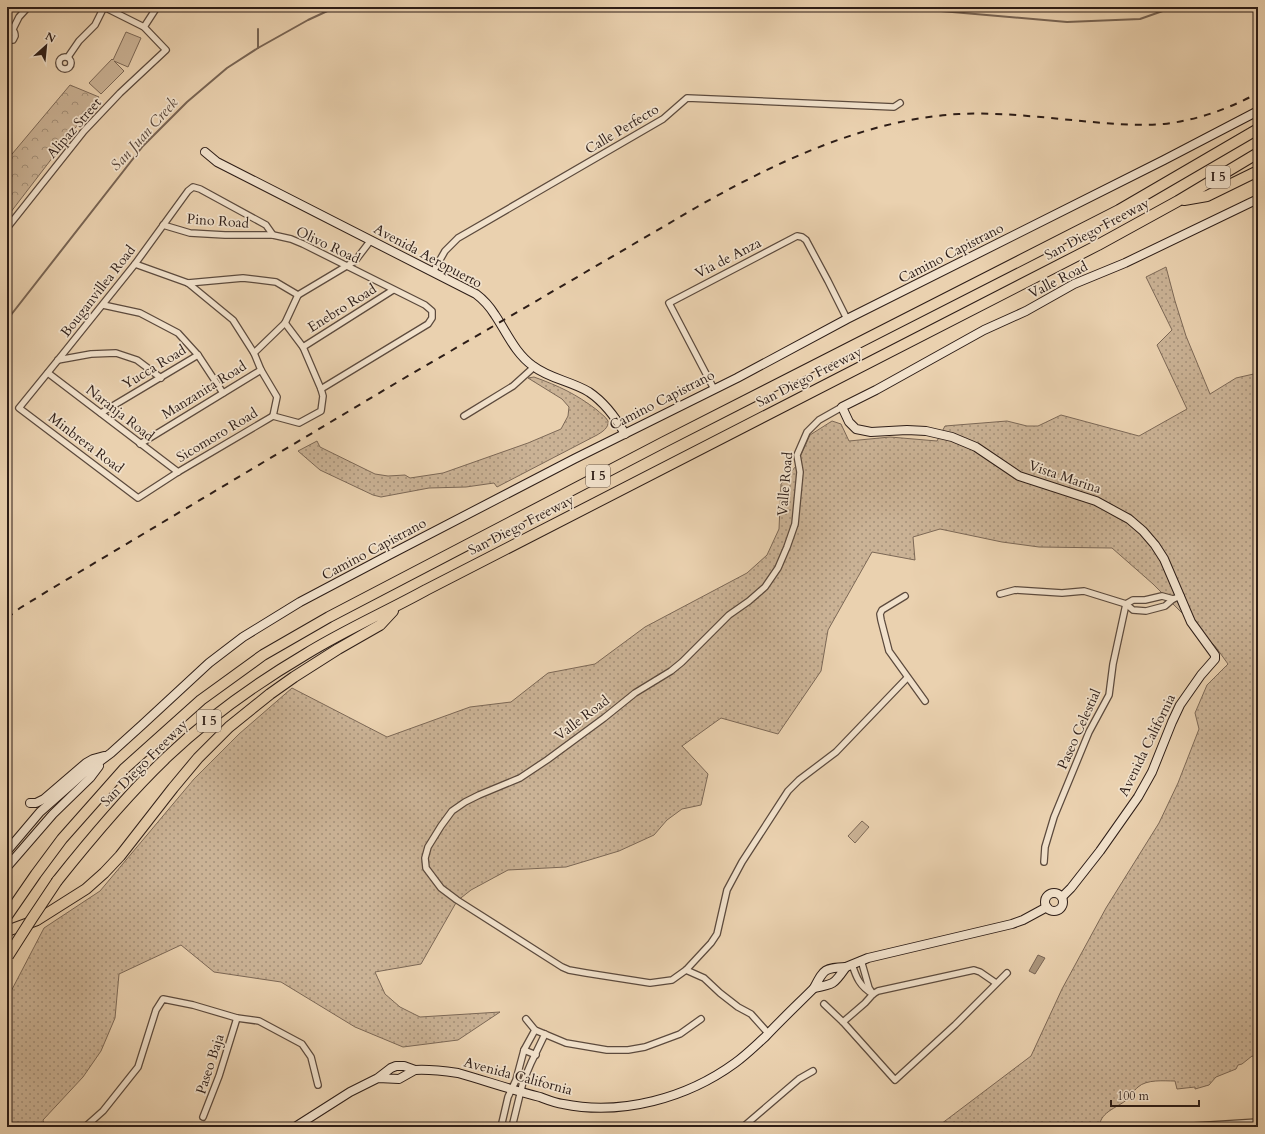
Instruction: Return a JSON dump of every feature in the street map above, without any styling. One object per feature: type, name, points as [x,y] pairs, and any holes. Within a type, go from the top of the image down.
[{"type":"highway","name":"San Diego Freeway","points":[[8,915],[62,839],[124,770],[201,700],[263,655],[329,617],[650,449],[1119,210],[1258,129]]},
{"type":"highway","name":"San Diego Freeway","points":[[8,958],[31,920],[58,881],[98,830],[135,788],[168,755],[198,730],[249,691],[305,654],[426,590],[1098,245],[1178,201],[1258,153]]},
{"type":"highway","points":[[1178,201],[1207,196],[1258,171]]},
{"type":"highway","points":[[7,931],[36,920],[86,889],[120,856],[198,758],[229,727],[288,681],[338,649],[380,625],[398,606]]},
{"type":"street","points":[[7,40],[10,41],[14,38],[15,33],[10,29],[28,7]]},
{"type":"street","points":[[68,58],[79,41],[95,25],[104,7],[144,27],[157,7]]},
{"type":"street","name":"Alipaz Street","points":[[7,228],[84,131],[120,93],[166,50],[144,27]]},
{"type":"street","name":"Calle Perfecto","points":[[433,272],[445,251],[458,238],[663,119],[687,98],[894,107],[900,103]]},
{"type":"street","name":"Camino Capistrano","points":[[7,851],[40,812],[83,774],[107,756],[209,663],[243,637],[300,602],[624,434],[773,359],[847,319],[1164,160],[1258,111]]},
{"type":"street","name":"Avenida Aeropuerto","points":[[205,152],[217,162],[476,294],[486,302],[515,348],[534,367],[552,377],[589,392],[610,412],[624,434]]},
{"type":"street","name":"Bouganvillea Road","points":[[19,408],[103,305],[188,191],[193,187]]},
{"type":"street","name":"Olivo Road","points":[[193,187],[200,189],[235,207],[266,225],[273,235],[303,244],[425,305],[432,311],[431,322],[321,389]]},
{"type":"street","name":"Valle Road","points":[[907,678],[836,752],[799,780],[788,791],[742,862],[727,890],[717,934],[711,943],[686,970],[672,980],[650,982],[586,973],[569,970],[562,967],[483,917],[441,888],[426,868],[425,858],[428,847],[452,811],[479,795],[520,778],[547,760],[635,693],[671,671],[729,615],[749,601],[765,587],[778,568],[795,524],[800,472],[797,455],[807,432],[819,420],[984,330],[1026,311],[1074,284],[1125,263],[1258,199]]},
{"type":"street","name":"Pino Road","points":[[163,225],[190,233],[273,235]]},
{"type":"street","name":"Via de Anza","points":[[714,389],[669,302],[799,236],[806,240],[847,319]]},
{"type":"street","points":[[254,353],[286,323],[298,295],[355,262],[371,240]]},
{"type":"street","points":[[134,264],[188,283],[232,320],[254,353],[261,370],[277,397],[273,416]]},
{"type":"street","points":[[188,283],[244,278],[276,282],[298,295]]},
{"type":"street","name":"Enebro Road","points":[[303,347],[394,290]]},
{"type":"street","points":[[103,305],[140,314],[178,333],[198,355],[223,393]]},
{"type":"street","points":[[286,323],[303,347],[321,389]]},
{"type":"street","points":[[58,360],[91,354],[116,354],[138,360],[160,378]]},
{"type":"street","name":"Yucca Road","points":[[101,413],[198,355]]},
{"type":"street","points":[[464,416],[513,386],[534,367]]},
{"type":"street","name":"Manzanita Road","points":[[140,444],[261,370]]},
{"type":"street","name":"Naranja Road","points":[[48,373],[178,472]]},
{"type":"street","name":"Sicomoro Road","points":[[138,498],[178,472],[273,416],[299,423],[321,411],[323,396],[321,389]]},
{"type":"street","name":"Vista Marina","points":[[842,407],[849,422],[856,429],[871,432],[907,430],[926,431],[952,437],[976,448],[1019,476],[1096,501],[1129,519],[1155,544],[1164,559],[1177,598],[1191,622],[1215,655],[1213,662]]},
{"type":"street","name":"Minbrera Road","points":[[19,408],[138,498]]},
{"type":"street","points":[[1000,594],[1015,590],[1062,593],[1084,591],[1126,604],[1133,610],[1146,611],[1165,606],[1177,598]]},
{"type":"street","points":[[905,596],[882,610],[880,614],[889,651],[924,701]]},
{"type":"street","points":[[1126,604],[1133,600],[1145,600],[1162,596],[1177,598]]},
{"type":"street","points":[[1145,600],[1146,611]]},
{"type":"street","name":"Paseo Celestial","points":[[1044,862],[1045,847],[1054,817],[1089,732],[1109,695],[1126,604]]},
{"type":"street","name":"Avenida California","points":[[1062,897],[1087,868],[1118,827],[1138,797],[1152,772],[1180,705],[1213,662]]},
{"type":"street","points":[[30,803],[36,803],[44,799],[86,763],[93,759],[107,756]]},
{"type":"street","name":"Camino Capistrano","points":[[8,866],[53,814],[84,784],[107,756]]},
{"type":"street","points":[[8,866],[20,843],[40,820],[40,812],[44,813],[56,807],[96,770]]},
{"type":"street","name":"Avenida California","points":[[1047,907],[1046,900],[1051,894],[1059,894],[1062,897]]},
{"type":"street","name":"Avenida California","points":[[1047,907],[1051,910],[1060,909],[1063,901],[1062,897]]},
{"type":"street","name":"Avenida California","points":[[295,1127],[350,1092],[378,1078],[386,1070],[396,1066],[404,1066],[415,1070],[458,1073],[563,1104],[582,1107],[609,1108],[639,1105],[663,1099],[684,1091],[722,1072],[736,1062],[750,1051],[814,988],[825,971],[831,968],[849,966],[861,960],[1012,924],[1023,920],[1047,907]]},
{"type":"street","points":[[861,960],[869,988],[873,994]]},
{"type":"street","points":[[849,966],[861,985],[873,994]]},
{"type":"street","name":"Avenida California","points":[[814,988],[833,983],[849,966]]},
{"type":"street","points":[[686,970],[704,978],[738,1007],[751,1014],[768,1033]]},
{"type":"street","points":[[843,1022],[878,991],[974,970],[980,972],[996,984]]},
{"type":"street","points":[[824,1004],[843,1022],[895,1080],[955,1025],[1007,973]]},
{"type":"street","points":[[85,1127],[103,1111],[138,1067],[156,1010],[163,999],[193,1005],[237,1018],[259,1021],[302,1044],[311,1057],[318,1085]]},
{"type":"street","name":"Paseo Baja","points":[[203,1116],[219,1076],[237,1018]]},
{"type":"street","points":[[526,1019],[535,1030],[566,1043],[607,1050],[628,1050],[645,1047],[680,1034],[701,1019]]},
{"type":"street","points":[[503,1127],[508,1097],[516,1080],[524,1050],[535,1030]]},
{"type":"street","points":[[512,1127],[521,1092],[531,1063],[545,1034]]},
{"type":"street","points":[[524,1050],[536,1054]]},
{"type":"street","name":"Avenida California","points":[[378,1078],[399,1079],[415,1070]]},
{"type":"street","points":[[743,1127],[799,1079],[813,1071]]},
{"type":"street","points":[[1178,1127],[1258,1122]]},
{"type":"green space","points":[[126,32],[141,38],[128,67],[114,61],[124,71],[101,94],[89,83],[112,59],[113,60]]},
{"type":"green space","points":[[70,85],[99,97],[7,217],[7,160]]},
{"type":"green space","points":[[1166,267],[1186,336],[1210,394],[1236,378],[1258,373],[1258,1058],[1252,1056],[1242,1064],[1238,1065],[1236,1069],[1216,1077],[1209,1085],[1195,1089],[1195,1087],[1177,1089],[1175,1081],[1156,1081],[1142,1084],[1131,1093],[1130,1097],[1126,1101],[1103,1117],[1100,1121],[1099,1127],[937,1127],[1031,1056],[1062,989],[1106,908],[1159,823],[1178,783],[1199,729],[1195,713],[1207,685],[1228,664],[1215,646],[1153,584],[1112,548],[1039,547],[1002,542],[940,529],[913,537],[915,560],[872,552],[828,630],[821,671],[778,734],[721,718],[682,746],[708,774],[701,805],[682,809],[667,820],[654,835],[619,851],[566,867],[508,870],[471,890],[457,901],[421,964],[375,972],[385,994],[400,1007],[420,1017],[500,1012],[458,1040],[403,1047],[355,1027],[281,982],[214,972],[181,945],[119,974],[115,1018],[101,1051],[83,1077],[43,1120],[45,1127],[7,1127],[7,999],[44,928],[100,891],[194,779],[239,734],[292,688],[387,737],[470,707],[511,702],[548,673],[595,664],[645,627],[747,573],[767,555],[779,529],[781,484],[796,466],[810,435],[832,421],[841,424],[849,441],[890,437],[937,441],[945,426],[1007,421],[1027,426],[1038,426],[1061,415],[1139,436],[1187,409],[1157,345],[1172,330],[1146,277]]},
{"type":"green space","points":[[534,377],[559,387],[582,399],[606,418],[608,421],[607,426],[605,430],[597,435],[497,487],[494,483],[466,487],[429,488],[381,497],[373,495],[320,470],[298,451],[317,441],[320,447],[375,474],[388,476],[405,475],[410,478],[443,473],[528,443],[561,429],[568,416],[569,407],[562,399],[528,378]]},
{"type":"green space","points":[[862,821],[869,827],[855,843],[848,836]]},
{"type":"shaded area","points":[[1038,955],[1045,958],[1035,974],[1029,971]]},
{"type":"waterway","points":[[257,7],[258,11]]},
{"type":"waterway","name":"San Juan Creek","points":[[7,320],[143,146],[187,102],[227,68],[258,48],[308,20],[336,7]]},
{"type":"waterway","name":"San Juan Creek","points":[[895,7],[1067,22],[1140,19],[1174,7]]},
{"type":"waterway","points":[[258,29],[258,48]]},
{"type":"railway","points":[[7,618],[51,589],[396,383],[697,207],[727,190],[790,159],[857,134],[890,124],[925,118],[959,114],[992,114],[1119,124],[1164,124],[1201,117],[1235,104],[1258,93]]}]
